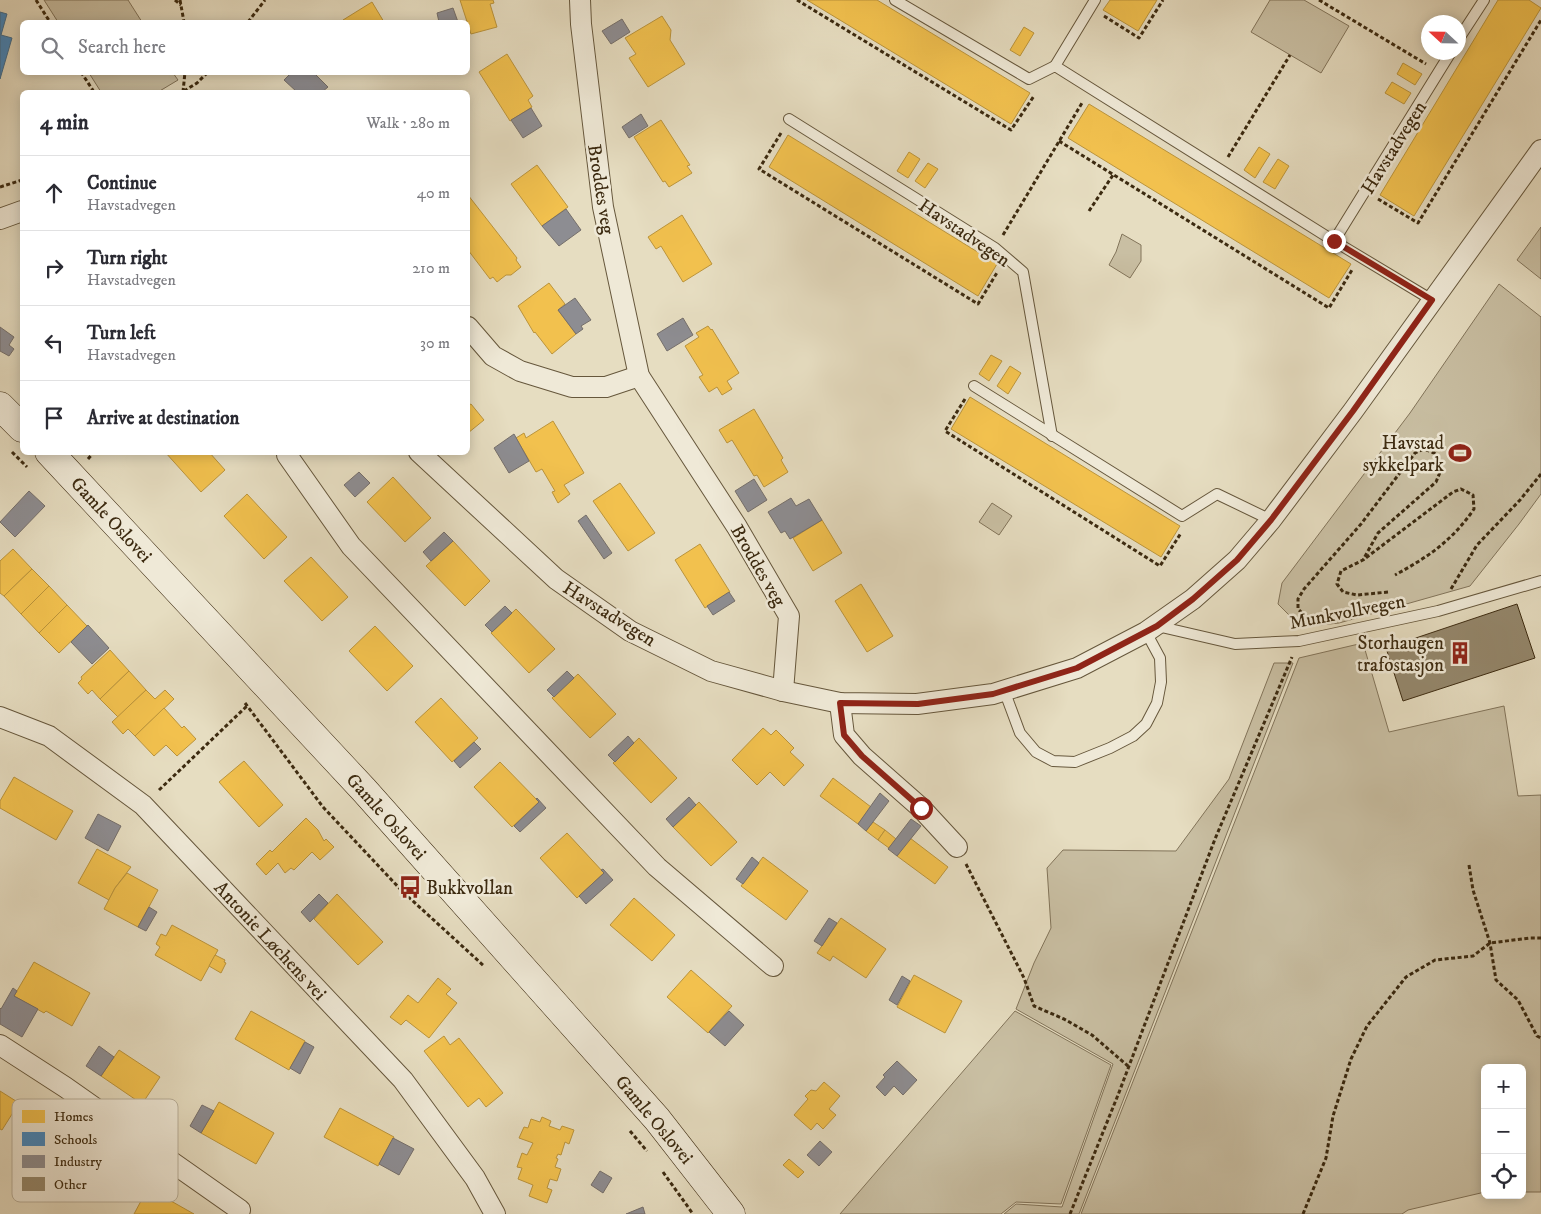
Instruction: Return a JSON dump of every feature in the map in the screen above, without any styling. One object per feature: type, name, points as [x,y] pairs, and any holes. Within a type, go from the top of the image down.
[{"type":"street","name":"Broddes veg","points":[[580,0],[581,24],[603,207],[639,376],[737,528],[789,616],[783,691]]},
{"type":"street","name":"Havstadvegen","points":[[422,455],[556,579],[630,631],[711,671],[783,691],[840,703],[918,704],[993,694],[1077,668],[1152,629],[1193,599],[1237,560],[1271,520],[1353,411],[1541,150]]},
{"type":"street","points":[[0,219],[20,211]]},
{"type":"street","points":[[470,329],[493,356],[520,371],[572,387],[606,387],[639,376]]},
{"type":"street","points":[[0,406],[15,437]]},
{"type":"street","points":[[286,455],[351,546],[636,846],[657,867],[773,966]]},
{"type":"street","name":"Gamle Oslovei","points":[[38,460],[371,797],[657,1119],[731,1214]]},
{"type":"street","points":[[840,703],[844,735],[862,756],[921,808],[957,847]]},
{"type":"street","name":"Antonie Løchens vei","points":[[0,717],[49,736],[143,805],[403,1080],[474,1178],[494,1214]]},
{"type":"street","points":[[0,1045],[82,1099]]},
{"type":"street","points":[[178,1166],[240,1210]]},
{"type":"lane","points":[[895,0],[1030,80],[1054,66],[1092,4]]},
{"type":"lane","points":[[1466,28],[1484,0]]},
{"type":"lane","name":"Havstadvegen","points":[[1334,241],[1446,60]]},
{"type":"lane","points":[[1054,66],[1432,300]]},
{"type":"lane","name":"Havstadvegen","points":[[789,119],[994,248],[1023,272],[1052,436]]},
{"type":"lane","points":[[974,386],[1182,516],[1217,494],[1271,520]]},
{"type":"lane","name":"Munkvollvegen","points":[[1152,629],[1235,644],[1299,641],[1438,611],[1541,581]]},
{"type":"lane","points":[[1004,690],[1020,733],[1036,752],[1052,761],[1075,762],[1110,748],[1133,736],[1146,724],[1157,703],[1161,682],[1160,658],[1152,629]]},
{"type":"path","points":[[36,0],[49,20]]},
{"type":"path","points":[[175,0],[182,6]]},
{"type":"path","points":[[180,0],[184,20]]},
{"type":"path","points":[[250,20],[265,0]]},
{"type":"path","points":[[797,0],[1011,130],[1035,94],[1030,80]]},
{"type":"path","points":[[1092,4],[1140,38],[1163,0]]},
{"type":"path","points":[[1318,0],[1439,72]]},
{"type":"path","points":[[1365,192],[1418,223],[1541,20]]},
{"type":"path","points":[[1220,170],[1290,56]]},
{"type":"path","points":[[83,75],[93,90]]},
{"type":"path","points":[[183,90],[185,75]]},
{"type":"path","points":[[186,90],[205,75]]},
{"type":"path","points":[[994,248],[1090,89]]},
{"type":"path","points":[[789,119],[759,169],[978,304],[1006,258]]},
{"type":"path","points":[[1058,141],[1329,308],[1361,257]]},
{"type":"path","points":[[1089,211],[1113,175]]},
{"type":"path","points":[[0,187],[20,181]]},
{"type":"path","points":[[974,386],[945,430],[1160,566],[1189,521],[1182,516]]},
{"type":"path","points":[[1327,616],[1319,618],[1305,616],[1298,609],[1298,599],[1304,589],[1361,524],[1414,453],[1424,449],[1436,454],[1443,465],[1436,482],[1378,533],[1363,560]]},
{"type":"path","points":[[1438,611],[1477,546],[1520,500],[1541,474]]},
{"type":"path","points":[[1388,592],[1357,595],[1343,592],[1337,584],[1341,571],[1363,560],[1453,492],[1461,489],[1473,495],[1474,509],[1464,524],[1447,542],[1423,560],[1394,575]]},
{"type":"path","points":[[1070,1214],[1215,839],[1299,641]]},
{"type":"path","points":[[241,698],[323,807],[403,892],[486,968]]},
{"type":"path","points":[[143,805],[247,706]]},
{"type":"path","points":[[957,847],[1024,978],[1034,1006],[1064,1019],[1092,1036],[1128,1066]]},
{"type":"path","points":[[1469,865],[1473,890],[1490,943],[1496,980],[1518,1000],[1537,1036],[1541,1038]]},
{"type":"path","points":[[1303,1214],[1326,1158],[1333,1116],[1351,1059],[1367,1026],[1406,977],[1435,960],[1473,956],[1490,943],[1541,938]]},
{"type":"path","points":[[628,1127],[652,1158]]},
{"type":"path","points":[[659,1166],[693,1214]]},
{"type":"shaded area","points":[[44,0],[128,0],[141,20],[57,20]]},
{"type":"shaded area","points":[[1270,0],[1304,0],[1349,26],[1321,73],[1251,32]]},
{"type":"shaded area","points":[[90,75],[174,75],[178,80],[161,90],[100,90]]},
{"type":"shaded area","points":[[1541,227],[1541,279],[1517,260]]},
{"type":"shaded area","points":[[1122,234],[1141,245],[1141,261],[1130,278],[1109,265]]},
{"type":"shaded area","name":"Havstad sykkelpark","points":[[1499,284],[1541,317],[1541,494],[1470,586],[1339,623],[1301,627],[1278,604],[1282,583],[1410,413]]},
{"type":"shaded area","points":[[992,503],[1012,516],[999,535],[979,522]]},
{"type":"shaded area","points":[[1363,643],[1389,732],[1504,706],[1518,796],[1541,795],[1541,1192],[1526,1192],[1526,1064],[1481,1064],[1481,1193],[1408,1210],[1402,1214],[1081,1214],[1299,658]]},
{"type":"shaded area","points":[[1274,663],[1293,663],[1079,1214],[1004,1214],[1016,1204],[1062,1207],[1113,1064],[1016,1009],[1034,963],[1051,928],[1047,868],[1063,850],[1176,851],[1229,779]]},
{"type":"shaded area","points":[[1015,1011],[1111,1065],[1061,1204],[1016,1202],[1001,1214],[840,1214]]},
{"type":"building: Homes","points":[[460,0],[493,0],[494,3],[490,4],[497,27],[471,34],[470,20],[466,20]]},
{"type":"building: Homes","points":[[807,0],[877,0],[1030,93],[1011,124]]},
{"type":"building: Homes","points":[[1110,0],[1157,0],[1138,31],[1103,10]]},
{"type":"building: Homes","points":[[1498,0],[1529,0],[1541,8],[1414,216],[1380,195],[1462,60],[1466,60],[1466,53]]},
{"type":"building: Homes","points":[[372,2],[383,20],[343,20]]},
{"type":"building: Homes","points":[[662,16],[671,30],[670,40],[685,64],[648,87],[629,58],[636,54],[625,38]]},
{"type":"building: Homes","points":[[1024,27],[1034,33],[1020,56],[1010,50]]},
{"type":"building: Homes","points":[[507,54],[533,96],[528,100],[532,107],[510,121],[479,72]]},
{"type":"building: Homes","points":[[1403,63],[1422,74],[1415,85],[1397,74]]},
{"type":"building: Homes","points":[[1392,82],[1411,93],[1404,104],[1385,93]]},
{"type":"building: Homes","points":[[1089,104],[1351,264],[1329,298],[1068,138]]},
{"type":"building: Homes","points":[[661,120],[690,165],[687,166],[692,173],[669,187],[665,181],[663,182],[634,137]]},
{"type":"building: Homes","points":[[788,135],[997,264],[978,296],[769,167]]},
{"type":"building: Homes","points":[[1259,147],[1270,154],[1255,178],[1244,170]]},
{"type":"building: Homes","points":[[909,152],[920,159],[908,178],[897,171]]},
{"type":"building: Homes","points":[[1278,159],[1289,166],[1275,189],[1263,182]]},
{"type":"building: Homes","points":[[928,163],[938,169],[925,188],[915,181]]},
{"type":"building: Homes","points":[[537,165],[568,207],[542,226],[511,184]]},
{"type":"building: Homes","points":[[470,198],[517,258],[516,260],[521,267],[497,282],[493,277],[490,279],[470,253]]},
{"type":"building: Homes","points":[[682,215],[712,264],[683,282],[661,246],[656,249],[648,237]]},
{"type":"building: Homes","points":[[549,283],[565,304],[558,310],[576,334],[552,354],[534,333],[518,306]]},
{"type":"building: Homes","points":[[708,326],[712,329],[739,373],[727,381],[732,389],[722,395],[717,387],[709,392],[699,377],[703,375],[685,346],[699,337],[696,333]]},
{"type":"building: Homes","points":[[991,355],[1002,361],[989,381],[979,374]]},
{"type":"building: Homes","points":[[1010,366],[1021,373],[1008,394],[997,386]]},
{"type":"building: Homes","points":[[970,397],[1180,526],[1161,557],[951,429]]},
{"type":"building: Homes","points":[[470,404],[471,404],[484,420],[470,431]]},
{"type":"building: Homes","points":[[754,409],[783,458],[781,460],[788,472],[764,487],[757,475],[754,476],[732,440],[727,443],[719,430]]},
{"type":"building: Homes","points":[[553,421],[584,473],[564,485],[570,494],[558,503],[552,492],[555,491],[542,469],[536,472],[516,438],[524,433],[526,438]]},
{"type":"building: Homes","points":[[168,455],[212,455],[225,470],[201,492]]},
{"type":"building: Homes","points":[[393,477],[431,518],[405,542],[367,502]]},
{"type":"building: Homes","points":[[620,483],[655,533],[628,551],[593,501]]},
{"type":"building: Homes","points":[[247,494],[287,537],[264,559],[224,516]]},
{"type":"building: Homes","points":[[822,520],[842,553],[813,571],[793,538]]},
{"type":"building: Homes","points":[[453,541],[490,581],[465,606],[426,566]]},
{"type":"building: Homes","points":[[700,544],[730,592],[705,608],[675,560]]},
{"type":"building: Homes","points":[[13,549],[32,569],[4,596],[0,593],[0,561]]},
{"type":"building: Homes","points":[[311,557],[348,597],[322,621],[284,581]]},
{"type":"building: Homes","points":[[32,569],[49,586],[21,614],[4,596]]},
{"type":"building: Homes","points":[[861,584],[893,636],[867,652],[835,601]]},
{"type":"building: Homes","points":[[49,586],[67,605],[39,633],[21,614]]},
{"type":"building: Homes","points":[[67,605],[87,626],[59,653],[39,633]]},
{"type":"building: Homes","points":[[516,609],[555,649],[529,673],[491,633]]},
{"type":"building: Homes","points":[[375,626],[413,666],[387,691],[349,651]]},
{"type":"building: Homes","points":[[110,650],[129,671],[100,699],[92,690],[88,694],[78,683],[82,679],[81,677]]},
{"type":"building: Homes","points":[[129,671],[146,690],[118,717],[100,699]]},
{"type":"building: Homes","points":[[578,674],[616,714],[590,738],[552,698]]},
{"type":"building: Homes","points":[[146,690],[155,699],[165,690],[174,699],[135,736],[128,729],[123,734],[112,722]]},
{"type":"building: Homes","points":[[441,698],[478,738],[452,762],[415,722]]},
{"type":"building: Homes","points":[[164,708],[182,728],[184,726],[196,739],[177,756],[166,745],[154,756],[135,736]]},
{"type":"building: Homes","points":[[763,728],[771,735],[776,730],[794,748],[790,752],[804,765],[784,786],[770,772],[757,785],[732,760]]},
{"type":"building: Homes","points":[[639,738],[677,778],[651,803],[613,763]]},
{"type":"building: Homes","points":[[244,761],[283,805],[259,827],[219,782]]},
{"type":"building: Homes","points":[[500,762],[539,802],[512,827],[474,787]]},
{"type":"building: Homes","points":[[14,777],[73,811],[56,840],[0,808],[0,801]]},
{"type":"building: Homes","points":[[833,778],[871,807],[858,824],[820,796]]},
{"type":"building: Homes","points":[[699,802],[737,842],[711,866],[673,827]]},
{"type":"building: Homes","points":[[306,818],[318,830],[324,841],[326,839],[334,847],[320,860],[312,852],[294,870],[291,868],[285,873],[278,863],[266,875],[256,864],[270,850],[272,852]]},
{"type":"building: Homes","points":[[873,822],[885,830],[878,840],[866,831]]},
{"type":"building: Homes","points":[[885,830],[896,839],[889,848],[878,840]]},
{"type":"building: Homes","points":[[567,833],[604,873],[577,898],[540,858]]},
{"type":"building: Homes","points":[[910,838],[948,867],[935,884],[897,856]]},
{"type":"building: Homes","points":[[97,849],[131,867],[115,888],[109,900],[78,883]]},
{"type":"building: Homes","points":[[763,857],[808,891],[786,920],[741,886]]},
{"type":"building: Homes","points":[[127,873],[158,890],[138,927],[104,909],[115,888]]},
{"type":"building: Homes","points":[[337,894],[383,942],[358,965],[314,919]]},
{"type":"building: Homes","points":[[634,898],[675,935],[652,961],[610,925]]},
{"type":"building: Homes","points":[[841,918],[886,949],[866,978],[833,956],[830,961],[817,953]]},
{"type":"building: Homes","points":[[172,925],[218,950],[201,981],[155,955],[160,947],[156,944],[161,934],[166,936]]},
{"type":"building: Homes","points":[[215,955],[225,960],[224,962],[226,963],[221,973],[209,966]]},
{"type":"building: Homes","points":[[34,962],[90,993],[72,1026],[14,996]]},
{"type":"building: Homes","points":[[691,970],[732,1006],[708,1033],[667,997]]},
{"type":"building: Homes","points":[[914,975],[962,1001],[945,1033],[897,1007]]},
{"type":"building: Homes","points":[[438,978],[451,989],[446,994],[457,1003],[429,1038],[406,1020],[401,1025],[390,1017],[408,995],[418,1003]]},
{"type":"building: Homes","points":[[251,1011],[305,1041],[289,1070],[235,1039]]},
{"type":"building: Homes","points":[[444,1036],[450,1045],[459,1038],[503,1093],[486,1107],[479,1098],[468,1107],[424,1051]]},
{"type":"building: Homes","points":[[119,1050],[160,1077],[145,1099],[135,1099],[101,1076]]},
{"type":"building: Homes","points":[[824,1082],[840,1096],[829,1109],[836,1115],[823,1129],[817,1123],[811,1130],[794,1115],[808,1099],[805,1096],[811,1090],[816,1091]]},
{"type":"building: Homes","points":[[0,1091],[13,1099],[12,1114],[2,1130],[0,1129]]},
{"type":"building: Homes","points":[[219,1102],[274,1133],[256,1164],[201,1133]]},
{"type":"building: Homes","points":[[340,1108],[394,1137],[378,1166],[324,1137]]},
{"type":"building: Homes","points":[[542,1117],[551,1121],[549,1126],[560,1130],[562,1126],[574,1130],[569,1144],[565,1142],[561,1155],[558,1154],[556,1158],[558,1159],[555,1167],[561,1169],[557,1181],[550,1179],[547,1188],[552,1190],[547,1203],[529,1196],[533,1185],[518,1179],[522,1168],[517,1167],[522,1153],[527,1155],[533,1143],[519,1138],[524,1127],[528,1128],[531,1119],[540,1122]]},
{"type":"building: Homes","points":[[789,1159],[804,1172],[798,1178],[783,1165]]},
{"type":"building: Homes","points":[[140,1202],[173,1202],[194,1214],[134,1214]]},
{"type":"building: Schools","points":[[0,12],[7,14],[1,35],[12,38],[0,79]]},
{"type":"building: Industry","points":[[453,8],[457,20],[439,20],[437,13]]},
{"type":"building: Industry","points":[[622,19],[630,32],[611,44],[602,31]]},
{"type":"building: Industry","points":[[289,75],[316,75],[328,87],[324,90],[295,90],[284,80]]},
{"type":"building: Industry","points":[[531,108],[542,126],[523,138],[511,120]]},
{"type":"building: Industry","points":[[641,114],[648,126],[629,138],[622,127]]},
{"type":"building: Industry","points":[[566,209],[581,230],[559,246],[542,226]]},
{"type":"building: Industry","points":[[575,298],[591,320],[581,326],[583,329],[576,334],[558,310]]},
{"type":"building: Industry","points":[[683,318],[693,335],[667,351],[657,334]]},
{"type":"building: Industry","points":[[0,327],[14,337],[9,345],[14,349],[9,356],[0,351]]},
{"type":"building: Industry","points":[[514,434],[529,461],[509,473],[494,448]]},
{"type":"building: Industry","points":[[359,472],[370,483],[355,497],[344,485]]},
{"type":"building: Industry","points":[[754,479],[767,500],[748,512],[735,491]]},
{"type":"building: Industry","points":[[29,491],[45,506],[15,537],[0,522]]},
{"type":"building: Industry","points":[[791,498],[796,506],[809,499],[822,520],[790,539],[785,531],[781,533],[768,512]]},
{"type":"building: Industry","points":[[586,515],[612,553],[604,559],[578,521]]},
{"type":"building: Industry","points":[[444,532],[453,541],[431,561],[423,552]]},
{"type":"building: Industry","points":[[729,592],[735,601],[713,615],[707,606]]},
{"type":"building: Industry","points":[[505,606],[512,613],[492,632],[485,625]]},
{"type":"building: Industry","points":[[88,625],[109,648],[92,664],[71,642]]},
{"type":"building: Industry","points":[[567,671],[574,678],[554,697],[547,690]]},
{"type":"building: Industry","points":[[628,736],[634,743],[615,762],[608,755]]},
{"type":"building: Industry","points":[[474,742],[481,749],[460,768],[454,761]]},
{"type":"building: Industry","points":[[880,793],[889,801],[866,831],[858,824]]},
{"type":"building: Industry","points":[[689,797],[696,805],[673,827],[666,819]]},
{"type":"building: Industry","points":[[537,798],[546,808],[520,832],[514,826],[539,802]]},
{"type":"building: Industry","points":[[98,814],[121,826],[108,851],[85,838]]},
{"type":"building: Industry","points":[[911,819],[921,826],[897,856],[888,849]]},
{"type":"building: Industry","points":[[752,857],[759,863],[743,884],[736,879]]},
{"type":"building: Industry","points":[[603,869],[613,880],[586,904],[579,896],[604,873],[601,870]]},
{"type":"building: Industry","points":[[319,894],[328,903],[310,922],[301,912]]},
{"type":"building: Industry","points":[[149,907],[157,912],[146,931],[138,927]]},
{"type":"building: Industry","points":[[829,918],[837,923],[822,946],[814,941]]},
{"type":"building: Industry","points":[[902,976],[910,981],[897,1005],[889,1000]]},
{"type":"building: Industry","points":[[13,988],[17,991],[14,996],[38,1009],[22,1037],[0,1024],[0,1008]]},
{"type":"building: Industry","points":[[729,1011],[744,1025],[725,1046],[709,1032]]},
{"type":"building: Industry","points":[[305,1042],[314,1047],[300,1074],[290,1068]]},
{"type":"building: Industry","points":[[99,1046],[114,1057],[101,1076],[86,1066]]},
{"type":"building: Industry","points":[[897,1061],[917,1080],[903,1095],[894,1086],[885,1096],[876,1087],[885,1077],[883,1075]]},
{"type":"building: Industry","points":[[202,1105],[214,1111],[201,1133],[190,1126]]},
{"type":"building: Industry","points":[[393,1138],[414,1149],[399,1175],[379,1164]]},
{"type":"building: Industry","points":[[820,1141],[832,1152],[819,1166],[807,1155]]},
{"type":"building: Industry","points":[[600,1171],[612,1178],[603,1193],[591,1185]]},
{"type":"building: Industry","points":[[643,1207],[645,1214],[626,1214]]},
{"type":"building: Other","name":"Storhaugen trafostasjon","points":[[1517,604],[1535,658],[1403,701],[1386,648]]},
{"type":"place","name":"Havstad sykkelpark","points":[[1460,453]]},
{"type":"place","name":"Storhaugen trafostasjon","points":[[1460,653]]},
{"type":"place","name":"Bukkvollan","points":[[410,887]]},
{"type":"route","points":[[921,808],[862,756],[844,735],[840,703],[918,704],[993,694],[1077,668],[1157,626],[1193,599],[1237,560],[1271,520],[1353,411],[1432,300],[1334,241]]}]
